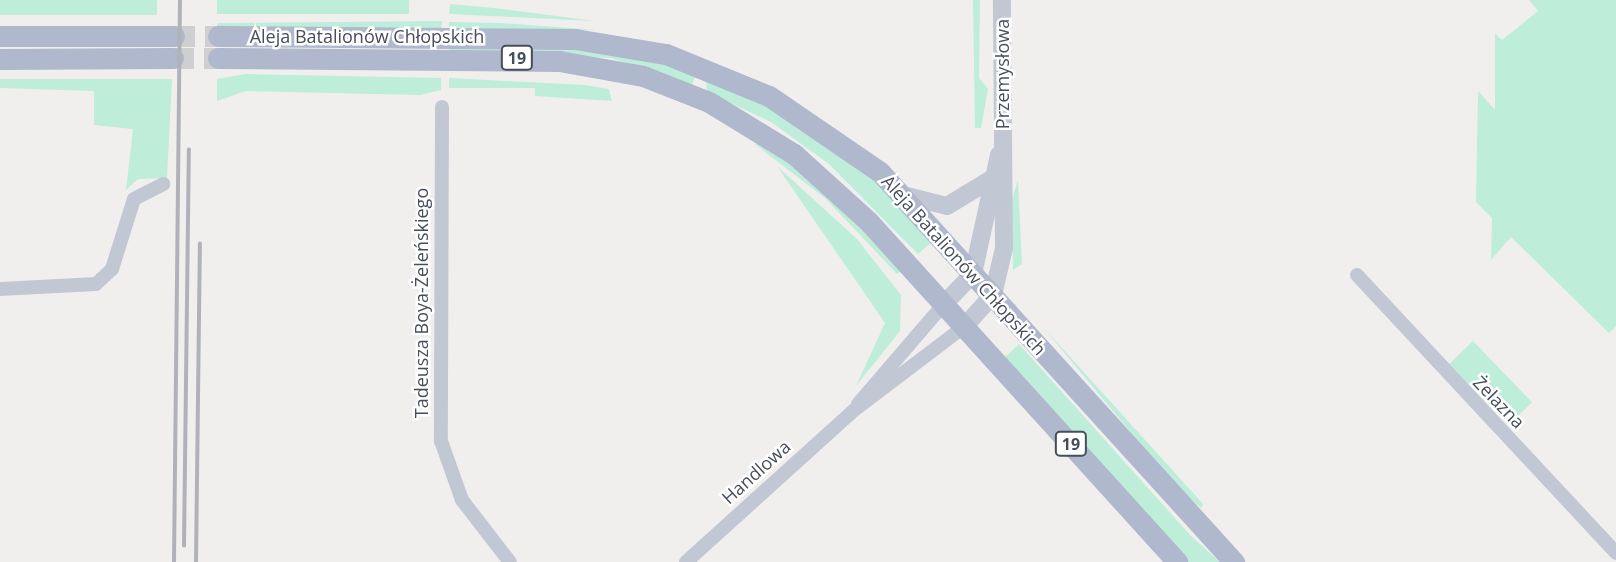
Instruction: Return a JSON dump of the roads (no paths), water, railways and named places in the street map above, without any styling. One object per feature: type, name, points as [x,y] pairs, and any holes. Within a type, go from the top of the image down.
[{"type":"main road","points":[[0,36],[174,36]]},
{"type":"main road","name":"Aleja Batalionów Chłopskich","points":[[218,36],[540,37],[666,54],[731,77],[793,110],[903,195],[1234,562]]},
{"type":"main road","points":[[0,59],[173,58]]},
{"type":"main road","name":"Aleja Batalionów Chłopskich","points":[[218,58],[514,58],[643,76],[709,102],[794,154],[869,222],[1177,562]]},
{"type":"street","name":"Przemysłowa","points":[[993,295],[1004,248],[1001,148],[1002,0]]},
{"type":"street","name":"Tadeusza Boya-Żeleńskiego","points":[[442,107],[441,441],[462,500],[510,562]]},
{"type":"street","name":"Przemysłowa","points":[[973,274],[1001,148]]},
{"type":"street","points":[[903,195],[947,206],[993,178]]},
{"type":"street","points":[[0,289],[96,284],[112,269],[134,199],[163,184]]},
{"type":"street","points":[[944,304],[973,274]]},
{"type":"street","name":"Żelazna","points":[[1357,275],[1616,553]]},
{"type":"street","points":[[965,326],[993,295]]},
{"type":"street","name":"Handlowa","points":[[853,411],[944,304]]},
{"type":"street","name":"Handlowa","points":[[686,562],[853,411],[965,326]]},
{"type":"tunnel","points":[[174,36],[218,36]]},
{"type":"tunnel","points":[[173,58],[218,58]]},
{"type":"railway","points":[[174,562],[180,0]]},
{"type":"railway","points":[[184,546],[189,150]]},
{"type":"railway","points":[[196,562],[200,244]]}]
